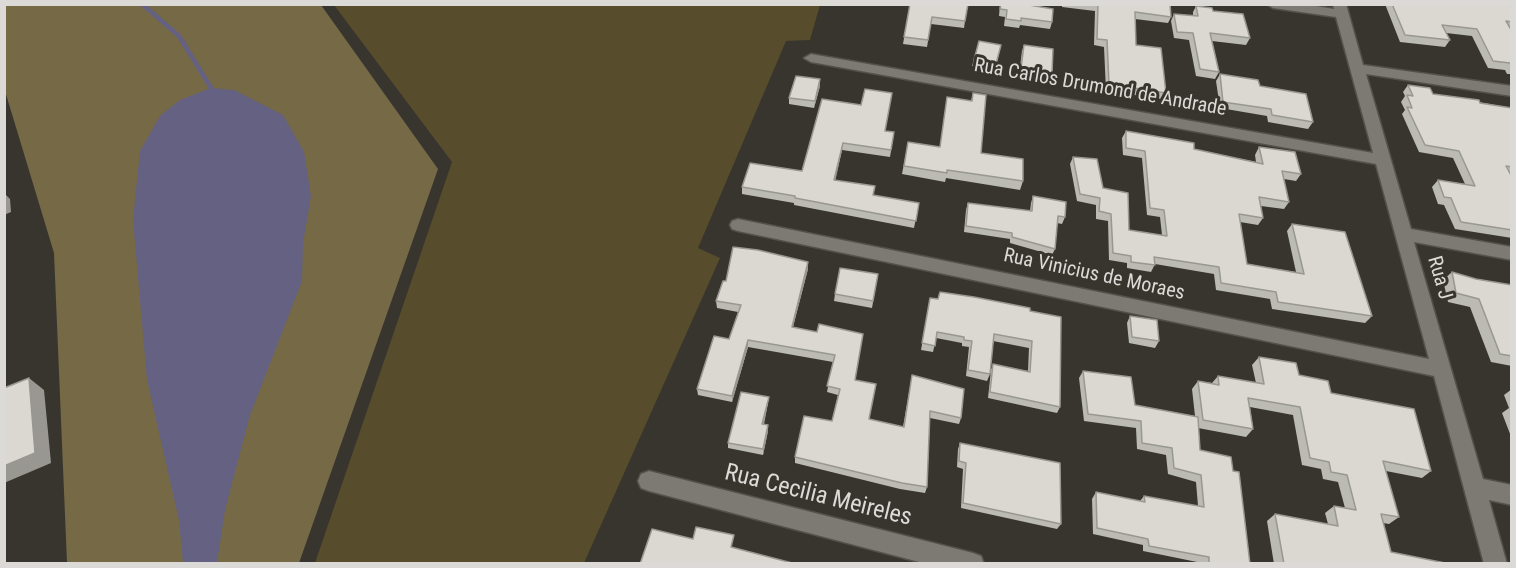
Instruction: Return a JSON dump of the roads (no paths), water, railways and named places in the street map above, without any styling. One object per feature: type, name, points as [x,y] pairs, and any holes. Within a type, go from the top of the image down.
[{"type":"street","points":[[1273,4],[1340,9]]},
{"type":"street","name":"Rua J","points":[[1340,9],[1496,564]]},
{"type":"street","name":"Rua Carlos Drumond de Andrade","points":[[811,58],[1383,160]]},
{"type":"street","points":[[1357,68],[1512,91]]},
{"type":"street","name":"Rua Vinicius de Moraes","points":[[738,225],[1442,370]]},
{"type":"street","points":[[1404,234],[1512,254]]},
{"type":"street","name":"Rua Cecilia Meireles","points":[[650,481],[973,564]]},
{"type":"street","points":[[1474,487],[1512,495]]},
{"type":"waterway","points":[[142,4],[179,36],[211,88]]}]
